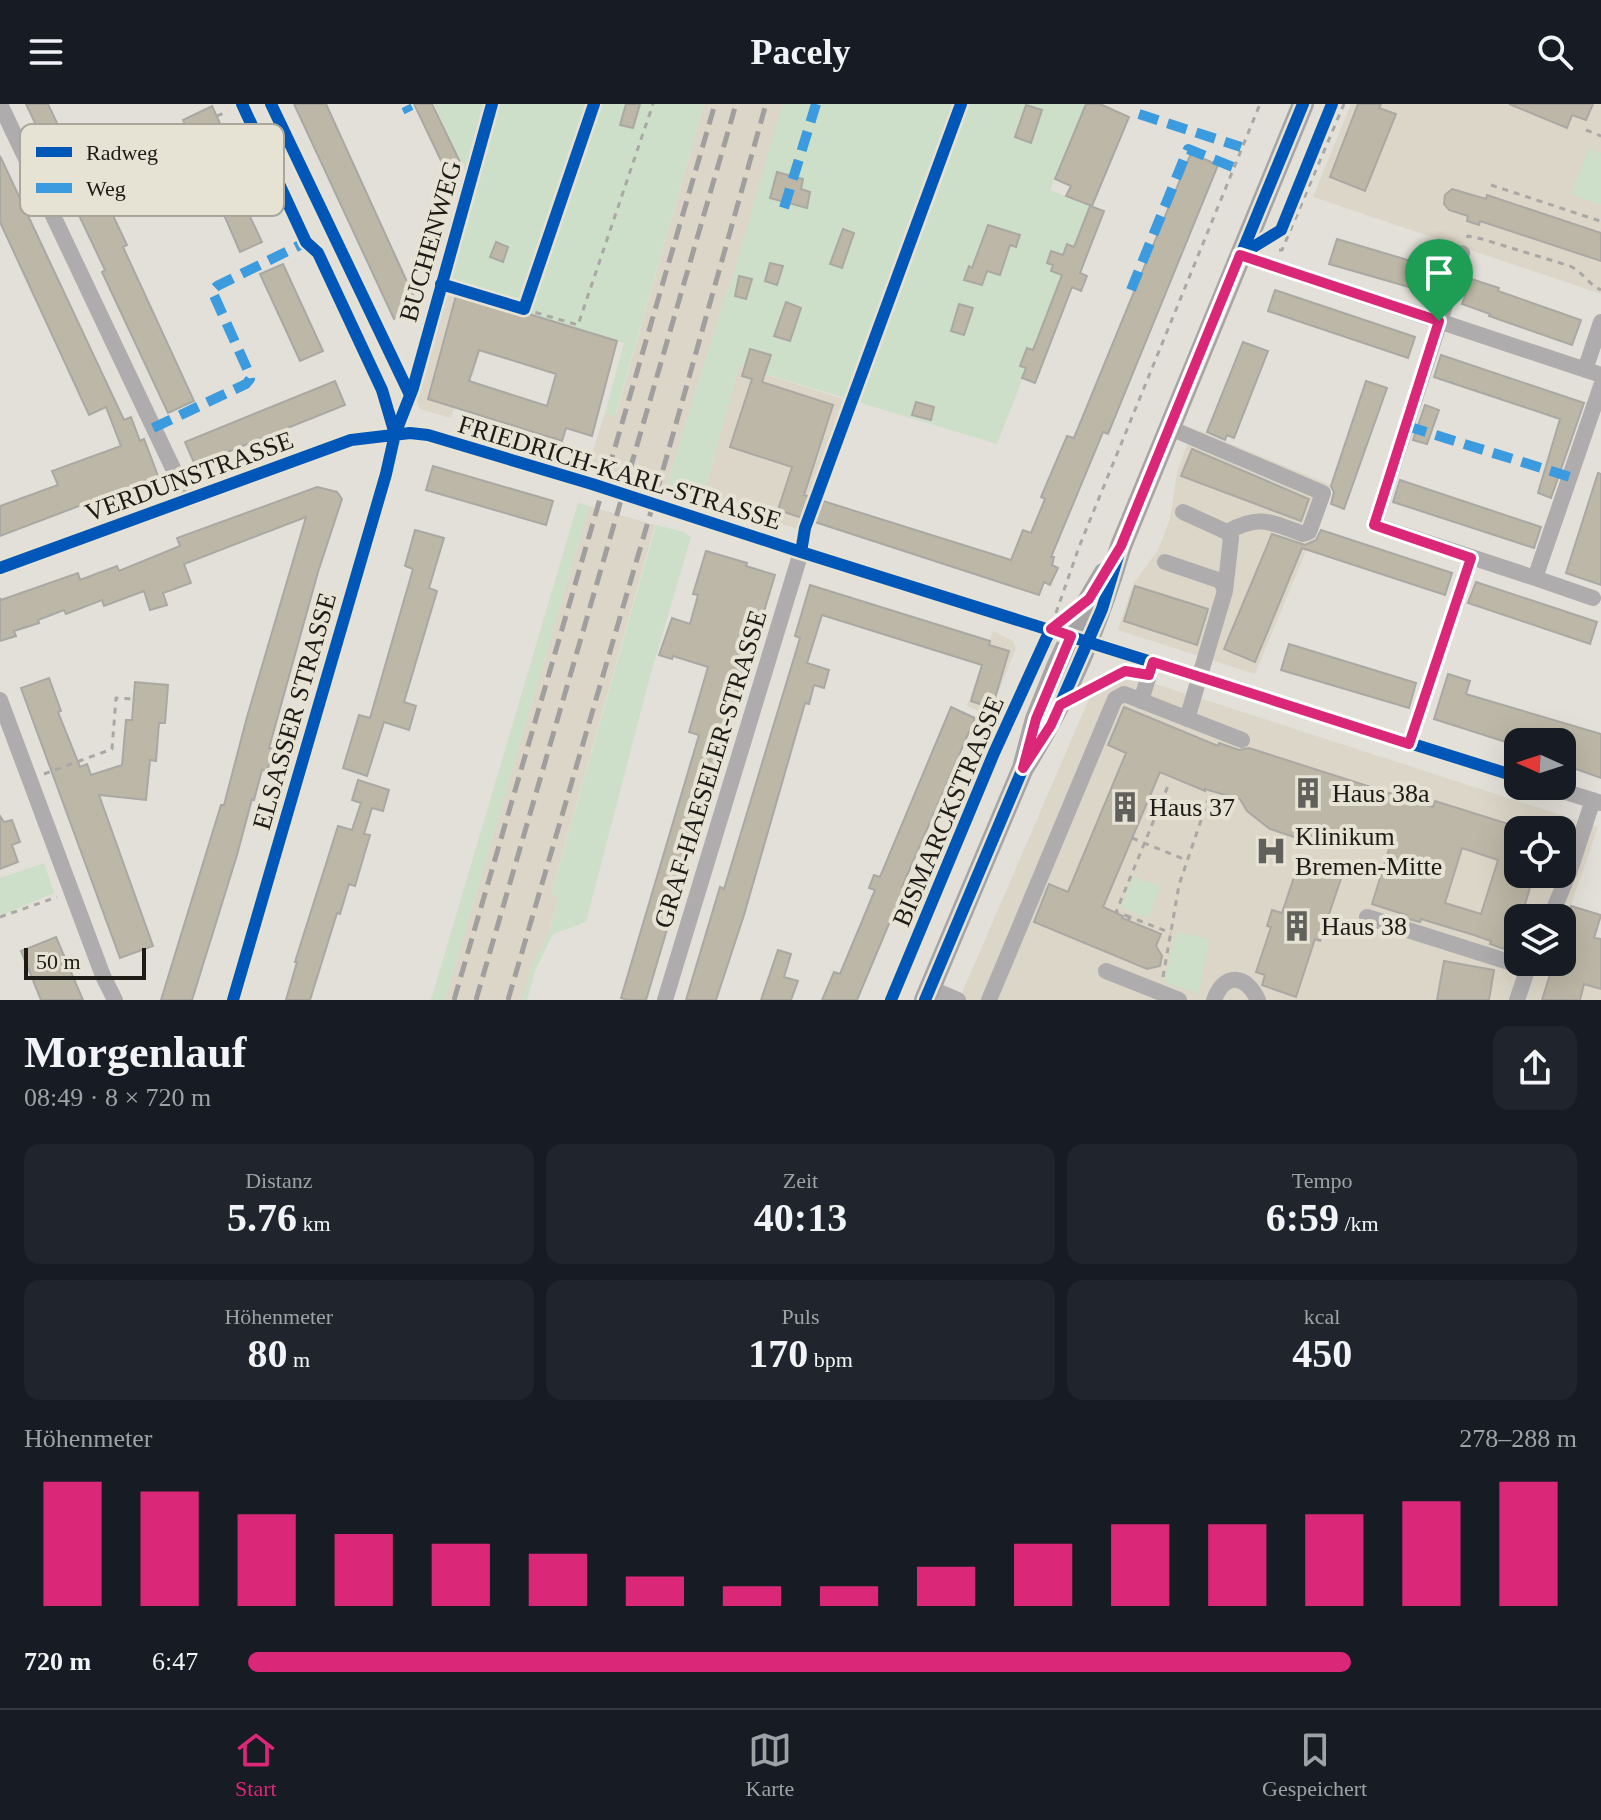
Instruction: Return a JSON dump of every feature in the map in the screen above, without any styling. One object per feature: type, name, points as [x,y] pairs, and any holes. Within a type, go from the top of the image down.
[{"type":"main road","name":"BISMARCKSTRASSE","points":[[1023,768],[1060,705],[1064,636],[1104,603],[1121,546],[1303,104]]},
{"type":"main road","name":"BISMARCKSTRASSE","points":[[927,994],[1023,768],[1064,636],[1121,546]]},
{"type":"street","points":[[0,104],[20,146]]},
{"type":"street","name":"BUCHENWEG","points":[[395,434],[413,388],[492,104]]},
{"type":"street","points":[[284,200],[306,242],[318,253],[382,390],[395,434]]},
{"type":"street","points":[[53,216],[188,500]]},
{"type":"street","points":[[1462,253],[1374,525],[1593,598]]},
{"type":"street","points":[[1240,255],[1593,373],[1601,322]]},
{"type":"street","points":[[1535,578],[1601,386]]},
{"type":"street","points":[[1170,428],[1323,493],[1309,532],[1303,534],[1266,520],[1245,522],[1227,532]]},
{"type":"street","name":"VERDUNSTRASSE","points":[[0,568],[351,440],[395,434]]},
{"type":"street","name":"FRIEDRICH-KARL-STRASSE","points":[[395,434],[428,435],[592,484],[1064,636],[1151,668],[1202,677],[1504,773]]},
{"type":"street","name":"ELSASSER STRASSE","points":[[233,1000],[382,489],[395,434]]},
{"type":"street","points":[[1183,512],[1227,532],[1231,538],[1225,591],[1202,677],[1187,719]]},
{"type":"street","name":"GRAF-HAESELER-STRASSE","points":[[665,1000],[801,552]]},
{"type":"street","points":[[1165,562],[1221,581],[1225,591]]},
{"type":"street","name":"BISMARCKSTRASSE","points":[[891,1000],[994,753],[1064,636]]},
{"type":"street","points":[[1141,701],[1151,668]]},
{"type":"street","points":[[989,1000],[1115,699],[1124,694],[1242,740]]},
{"type":"street","points":[[0,700],[103,976],[115,1000]]},
{"type":"street","points":[[1556,904],[1597,802],[1576,795]]},
{"type":"street","points":[[1367,917],[1504,958]]},
{"type":"street","points":[[1106,971],[1179,1000]]},
{"type":"street","points":[[1517,1000],[1525,976]]},
{"type":"street","points":[[1214,1000],[1218,990],[1233,980],[1242,980],[1251,985],[1258,1000]]},
{"type":"street","points":[[927,994],[958,1000]]},
{"type":"path","points":[[510,305],[578,325],[653,104]]},
{"type":"path","points":[[1064,636],[1079,547],[1260,104]]},
{"type":"path","points":[[1271,236],[1281,230],[1332,104]]},
{"type":"path","points":[[1240,255],[1282,250],[1344,104]]},
{"type":"path","points":[[217,116],[235,107]]},
{"type":"path","points":[[1586,130],[1601,136]]},
{"type":"path","points":[[1491,185],[1600,221],[1601,218]]},
{"type":"path","points":[[1468,236],[1570,266],[1581,271],[1588,282],[1601,290]]},
{"type":"path","points":[[524,309],[529,294]]},
{"type":"path","points":[[1409,744],[1471,558]]},
{"type":"path","points":[[1064,636],[1089,599]]},
{"type":"path","points":[[1060,705],[1125,671],[1151,668]]},
{"type":"path","points":[[29,779],[112,749],[116,698],[134,699]]},
{"type":"path","points":[[1168,786],[1116,912],[1171,933]]},
{"type":"path","points":[[1161,993],[1186,860],[1211,791]]},
{"type":"path","points":[[1132,838],[1186,860]]},
{"type":"path","points":[[0,917],[71,891]]},
{"type":"shaded area","points":[[704,104],[783,104],[730,287],[666,488],[589,463],[605,413],[616,415]]},
{"type":"shaded area","points":[[1351,104],[1601,104],[1601,294],[1313,197]]},
{"type":"shaded area","points":[[443,287],[495,302],[473,376],[464,373],[451,418],[420,409],[413,394]]},
{"type":"shaded area","points":[[739,366],[846,400],[801,530],[702,500]]},
{"type":"shaded area","points":[[1200,431],[1333,486],[1255,674],[1118,630],[1133,584],[1158,550],[1170,519],[1177,473],[1188,442]]},
{"type":"shaded area","points":[[589,506],[655,525],[551,894],[559,896],[548,935],[532,965],[522,1000],[445,1000]]},
{"type":"shaded area","points":[[993,631],[1013,641],[1016,648],[989,716],[967,706]]},
{"type":"shaded area","name":"Klinikum Bremen-Mitte","points":[[1131,676],[1504,797],[1504,800],[1514,800],[1564,816],[1504,816],[1504,888],[1576,888],[1576,820],[1598,827],[1571,904],[1504,904],[1504,976],[1576,976],[1576,907],[1601,915],[1593,941],[1601,944],[1601,1000],[959,1000],[1089,699]]},
{"type":"green space","points":[[434,104],[704,104],[615,416],[605,413],[624,343],[435,285],[466,173]]},
{"type":"green space","points":[[782,104],[1085,104],[1050,190],[1090,206],[997,444],[739,366],[702,500],[666,488],[730,287]]},
{"type":"green space","points":[[1589,148],[1601,153],[1601,205],[1571,194]]},
{"type":"green space","points":[[578,503],[589,506],[445,1000],[431,1000]]},
{"type":"green space","points":[[656,525],[684,532],[691,537],[649,680],[586,922],[553,934],[535,971],[527,1000],[522,1000],[532,965],[548,935],[559,897],[551,895]]},
{"type":"green space","points":[[44,863],[54,893],[0,916],[0,878]]},
{"type":"green space","points":[[1133,876],[1160,887],[1148,918],[1121,907]]},
{"type":"green space","points":[[1176,932],[1209,939],[1199,994],[1164,982]]},
{"type":"building","points":[[26,104],[48,104],[57,124],[36,124]]},
{"type":"building","points":[[294,104],[326,104],[419,308],[394,319]]},
{"type":"building","points":[[414,104],[432,104],[460,162],[445,169]]},
{"type":"building","points":[[626,104],[640,104],[633,128],[620,125]]},
{"type":"building","points":[[1086,104],[1100,104],[1129,117],[1092,206],[1066,196],[1071,186],[1055,179]]},
{"type":"building","points":[[1358,104],[1381,104],[1379,108],[1396,114],[1365,191],[1330,177]]},
{"type":"building","points":[[1509,104],[1593,104],[1586,120],[1572,115],[1567,128]]},
{"type":"building","points":[[1026,105],[1042,110],[1031,143],[1015,137]]},
{"type":"building","points":[[212,106],[220,124],[185,124],[183,120]]},
{"type":"building","points":[[1191,153],[1218,165],[1108,434],[1103,432],[1051,557],[1054,557],[1052,565],[1058,568],[1050,585],[1044,582],[1039,595],[778,510],[792,467],[730,447],[752,379],[742,376],[750,349],[771,355],[762,382],[833,405],[804,495],[1011,560],[1023,530],[1031,533],[1045,499],[1041,497],[1067,436],[1074,438]]},
{"type":"building","points":[[0,156],[20,199],[20,216],[28,216],[124,420],[131,417],[140,441],[144,439],[158,476],[0,536],[0,506],[58,485],[52,471],[121,446],[106,407],[89,415],[0,222]]},
{"type":"building","points":[[777,172],[803,179],[801,189],[810,192],[807,208],[770,198]]},
{"type":"building","points":[[1452,189],[1486,199],[1487,195],[1601,233],[1601,261],[1480,221],[1479,225],[1467,221],[1468,216],[1449,210],[1444,204],[1445,195]]},
{"type":"building","points":[[1090,206],[1104,211],[1080,273],[1087,276],[1081,291],[1072,287],[1035,383],[1022,378],[1026,368],[1020,366],[1027,348],[1033,350],[1062,275],[1051,271],[1053,265],[1047,263],[1051,251],[1063,255],[1067,244],[1074,247]]},
{"type":"building","points":[[79,216],[113,216],[127,245],[123,247],[194,401],[168,413],[102,272],[105,270]]},
{"type":"building","points":[[224,216],[250,216],[262,242],[240,252]]},
{"type":"building","points":[[988,225],[1020,235],[1016,247],[1010,245],[1000,275],[987,271],[982,285],[964,280],[969,266],[972,268]]},
{"type":"building","points":[[843,229],[854,233],[842,268],[830,264]]},
{"type":"building","points":[[1337,239],[1438,269],[1430,293],[1329,264]]},
{"type":"building","points":[[496,242],[508,247],[503,262],[490,257]]},
{"type":"building","points":[[770,263],[783,266],[777,285],[765,281]]},
{"type":"building","points":[[283,264],[323,351],[300,361],[260,274]]},
{"type":"building","points":[[739,276],[752,279],[746,299],[735,296]]},
{"type":"building","points":[[1471,279],[1581,320],[1572,345],[1462,304]]},
{"type":"building","points":[[1275,290],[1415,337],[1408,358],[1268,311]]},
{"type":"building","points":[[457,292],[617,341],[592,436],[566,428],[562,441],[428,399]],"holes":[[[479,350],[556,374],[547,406],[469,381]]]},
{"type":"building","points":[[786,302],[801,308],[790,341],[774,336]]},
{"type":"building","points":[[959,304],[973,308],[964,335],[951,331]]},
{"type":"building","points":[[1243,342],[1268,351],[1234,438],[1227,435],[1225,440],[1207,432]]},
{"type":"building","points":[[1441,355],[1584,403],[1551,498],[1538,493],[1560,419],[1434,377]]},
{"type":"building","points":[[335,381],[345,405],[195,465],[185,442]]},
{"type":"building","points":[[1366,381],[1387,388],[1344,509],[1331,504],[1334,492],[1331,486]]},
{"type":"building","points":[[916,402],[934,407],[931,420],[912,415]]},
{"type":"building","points":[[1425,405],[1439,410],[1427,444],[1413,440]]},
{"type":"building","points":[[1192,449],[1309,499],[1301,521],[1181,476]]},
{"type":"building","points":[[433,466],[553,501],[546,525],[426,490]]},
{"type":"building","points":[[1598,473],[1601,474],[1601,585],[1566,573]]},
{"type":"building","points":[[1400,480],[1541,527],[1534,548],[1393,502]]},
{"type":"building","points":[[317,487],[337,492],[342,499],[318,572],[269,748],[274,749],[267,771],[262,770],[252,799],[192,1000],[161,1000],[221,805],[224,805],[306,517],[184,564],[191,583],[163,593],[167,605],[150,610],[144,591],[104,606],[102,600],[66,614],[64,610],[14,631],[16,636],[0,641],[0,598],[78,573],[80,580],[117,566],[119,571],[180,546],[177,538]]},
{"type":"building","points":[[415,530],[444,538],[429,588],[437,591],[404,702],[416,706],[409,730],[384,722],[367,776],[343,768],[359,715],[370,718],[413,569],[405,566]]},
{"type":"building","points":[[1321,530],[1452,573],[1445,595],[1302,548],[1255,662],[1224,649],[1272,534],[1305,545],[1316,540]]},
{"type":"building","points":[[706,551],[775,575],[646,1000],[628,1000],[621,998],[699,735],[689,732],[708,667],[659,655],[672,618],[690,624],[698,595],[693,594]]},
{"type":"building","points":[[1476,582],[1597,622],[1590,644],[1468,603]]},
{"type":"building","points":[[810,585],[990,641],[989,645],[1009,651],[992,708],[971,701],[982,665],[822,615],[807,663],[829,670],[824,688],[814,685],[809,704],[805,703],[744,915],[716,1000],[686,1000],[720,887],[724,889],[800,638],[795,636]]},
{"type":"building","points":[[1135,586],[1208,609],[1197,645],[1124,621]]},
{"type":"building","points":[[1289,644],[1416,683],[1409,708],[1281,670]]},
{"type":"building","points":[[1448,674],[1470,681],[1466,694],[1601,734],[1601,778],[1576,769],[1576,728],[1504,728],[1504,742],[1434,719]]},
{"type":"building","points":[[49,678],[61,711],[58,712],[80,767],[87,764],[91,775],[122,765],[126,720],[132,720],[135,682],[168,685],[165,723],[159,723],[156,761],[150,760],[146,800],[99,795],[153,946],[120,958],[21,688]]},
{"type":"building","points":[[951,707],[975,718],[857,1000],[822,1000],[834,972],[840,974],[875,890],[869,888],[874,875],[880,877]]},
{"type":"building","points":[[1124,707],[1218,746],[1219,743],[1239,750],[1249,748],[1433,807],[1435,801],[1504,823],[1504,888],[1530,888],[1525,904],[1504,904],[1504,949],[1474,935],[1421,919],[1420,922],[1405,918],[1406,915],[1372,904],[1390,846],[1364,838],[1341,843],[1305,843],[1270,829],[1247,811],[1240,799],[1205,791],[1160,772],[1103,907],[1161,934],[1156,946],[1162,956],[1160,966],[1147,969],[1034,922],[1049,884],[1068,892],[1126,753],[1108,745]],"holes":[[[1462,848],[1498,860],[1481,914],[1445,903]]]},
{"type":"building","points":[[358,780],[389,790],[383,811],[372,808],[364,834],[370,835],[355,886],[349,884],[340,914],[337,913],[310,1000],[286,1000],[338,826],[352,830],[361,803],[352,800]]},
{"type":"building","points":[[0,816],[4,822],[12,820],[20,842],[12,845],[18,862],[0,869]]},
{"type":"building","name":"Haus 38","points":[[1301,856],[1344,870],[1320,941],[1315,939],[1296,997],[1262,985],[1265,975],[1256,972],[1271,927],[1267,926],[1272,910],[1282,913]]},
{"type":"building","points":[[1576,908],[1601,915],[1594,938],[1601,939],[1601,989],[1584,984],[1580,1000],[1542,1000],[1550,976],[1576,976]]},
{"type":"building","points":[[56,937],[83,1000],[41,1000],[21,951]]},
{"type":"building","points":[[778,950],[791,954],[784,977],[798,981],[791,1000],[761,1000]]},
{"type":"building","points":[[1444,961],[1494,970],[1489,1000],[1437,1000]]},
{"type":"railway","points":[[454,1000],[715,104]]},
{"type":"railway","points":[[476,1000],[736,104]]},
{"type":"railway","points":[[508,1000],[766,104]]},
{"type":"marked path","points":[[784,208],[816,104]]},
{"type":"marked path","points":[[406,106],[409,112]]},
{"type":"marked path","points":[[1139,114],[1241,147]]},
{"type":"marked path","points":[[1131,290],[1188,149],[1233,167]]},
{"type":"marked path","points":[[153,428],[246,384],[250,379],[249,373],[212,291],[306,242]]},
{"type":"marked path","points":[[1407,426],[1570,477]]},
{"type":"cycle path","points":[[242,104],[251,124]]},
{"type":"cycle path","points":[[271,104],[281,124]]},
{"type":"cycle path","points":[[233,1000],[395,434],[413,388],[492,104]]},
{"type":"cycle path","points":[[441,284],[524,309],[594,104]]},
{"type":"cycle path","points":[[801,552],[805,528],[961,104]]},
{"type":"cycle path","points":[[925,1000],[1023,768],[1051,725],[1102,609],[1121,546],[1303,104]]},
{"type":"cycle path","points":[[1240,255],[1281,230],[1332,104]]},
{"type":"cycle path","points":[[284,131],[410,395]]},
{"type":"cycle path","points":[[284,195],[306,242],[318,253],[382,390],[395,434]]},
{"type":"cycle path","points":[[0,568],[351,440],[410,433],[428,435],[1504,773]]},
{"type":"cycle path","points":[[891,1000],[994,753],[1046,639],[1051,629],[1089,599]]},
{"type":"place","name":"Haus 38a","points":[[1308,793]]},
{"type":"place","name":"Haus 37","points":[[1125,807]]},
{"type":"place","name":"Klinikum Bremen-Mitte","points":[[1271,851]]},
{"type":"place","name":"Haus 38","points":[[1297,926]]},
{"type":"route","points":[[1240,255],[1439,321],[1374,525],[1471,558],[1409,744],[1153,662],[1149,675],[1125,671],[1060,705],[1023,768],[1036,719],[1071,636],[1051,629],[1089,599],[1121,546],[1240,255]]}]
